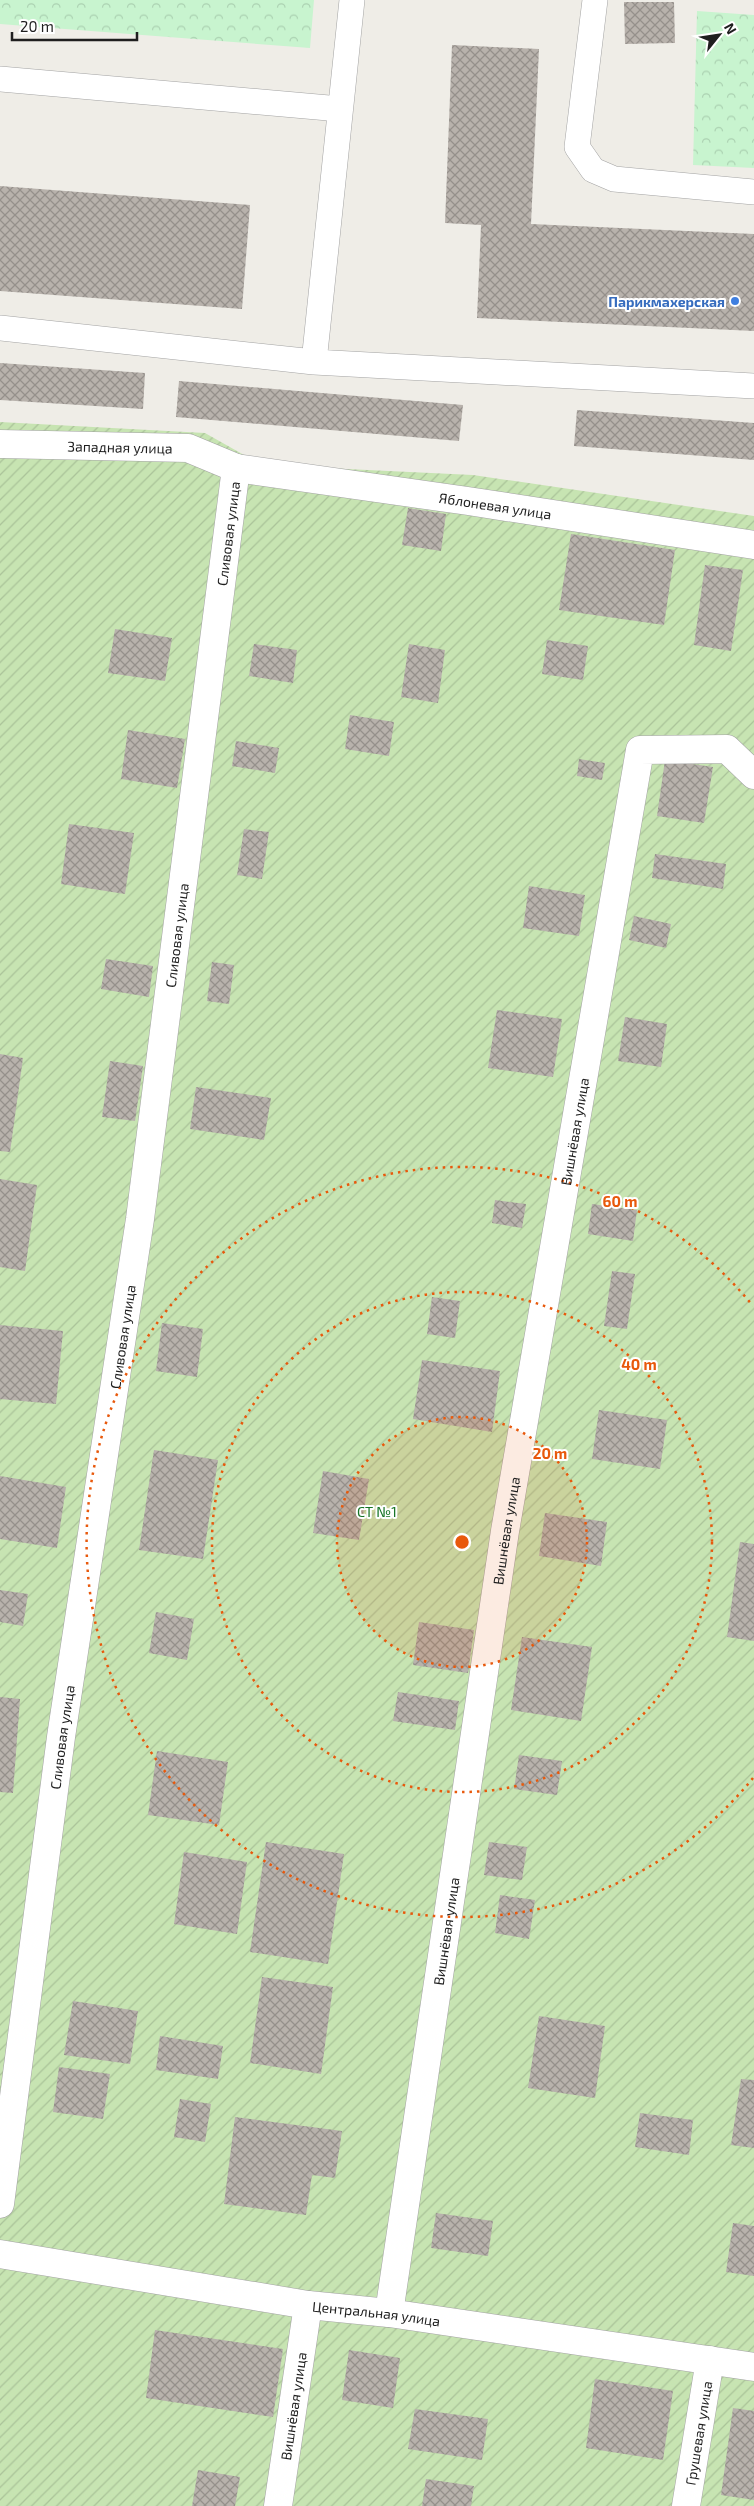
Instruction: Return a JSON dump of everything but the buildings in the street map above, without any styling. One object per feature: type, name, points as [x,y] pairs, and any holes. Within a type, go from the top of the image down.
[{"type":"street","name":"Западная улица","points":[[0,444],[188,448],[236,468]]},
{"type":"street","name":"Яблоневая улица","points":[[236,468],[754,545]]},
{"type":"street","name":"Сливовая улица","points":[[0,2204],[61,1737],[140,1219],[236,468]]},
{"type":"street","name":"Вишнёвая улица","points":[[389,2314],[505,1531],[640,750],[727,750],[754,776]]},
{"type":"street","name":"Центральная улица","points":[[0,2254],[308,2305],[389,2314],[754,2367]]},
{"type":"street","name":"Вишнёвая улица","points":[[278,2506],[308,2305]]},
{"type":"street","name":"Грушевая улица","points":[[686,2506],[710,2360]]},
{"type":"lane","points":[[314,362],[352,0]]},
{"type":"lane","points":[[595,0],[577,147],[593,170],[614,179],[754,192]]},
{"type":"lane","points":[[0,79],[340,109]]},
{"type":"lane","points":[[0,328],[314,362],[754,386]]},
{"type":"green space","points":[[0,0],[314,0],[310,48],[0,24]]},
{"type":"green space","points":[[697,11],[754,15],[754,168],[693,165]]},
{"type":"green space","name":"СТ №1","points":[[0,422],[205,433],[262,465],[473,475],[754,516],[754,2506],[0,2506]]},
{"type":"place","name":"Парикмахерская","points":[[735,301]]}]
